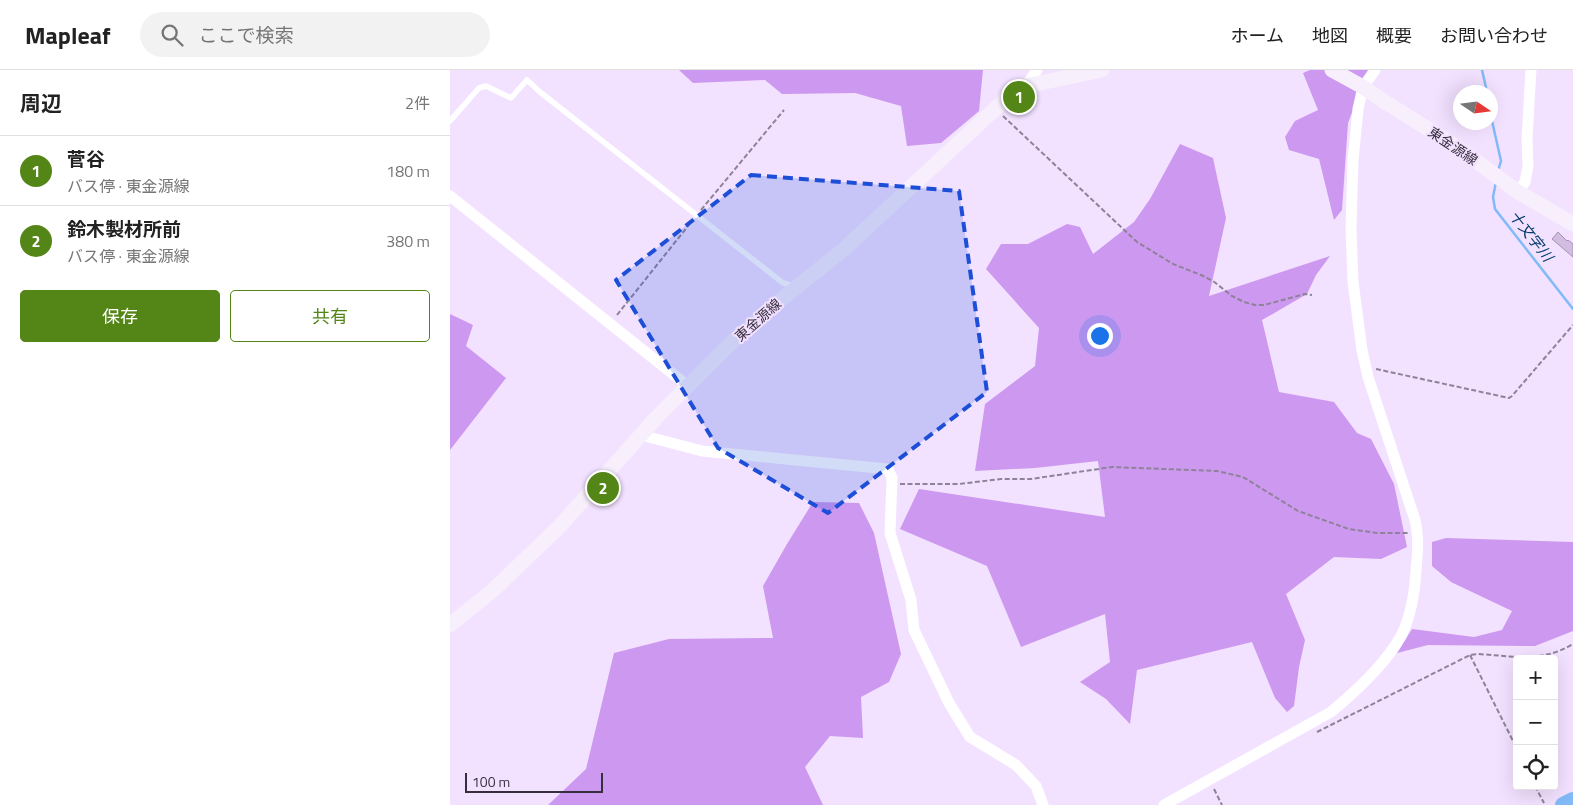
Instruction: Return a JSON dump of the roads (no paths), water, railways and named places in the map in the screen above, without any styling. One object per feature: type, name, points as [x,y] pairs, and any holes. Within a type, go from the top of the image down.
[{"type":"main road","name":"東金源線","points":[[450,625],[492,591],[559,527],[656,418],[730,344],[843,250],[1017,90],[1026,86],[1102,70]]},
{"type":"main road","name":"東金源線","points":[[1332,70],[1363,87],[1460,150],[1518,192],[1573,224]]},
{"type":"street","points":[[1026,86],[1037,70]]},
{"type":"street","points":[[1164,805],[1331,712],[1348,698],[1388,654],[1408,619],[1415,586],[1418,533],[1366,367],[1352,282],[1353,160],[1358,109],[1363,87],[1375,70]]},
{"type":"street","points":[[1518,192],[1525,182],[1528,166],[1527,138],[1531,70]]},
{"type":"street","points":[[450,196],[688,386]]},
{"type":"street","points":[[641,435],[702,451],[888,469],[892,478],[890,533],[911,600],[914,630],[949,703],[970,737],[1016,765],[1036,786],[1043,805]]},
{"type":"lane","points":[[450,121],[478,88],[486,86],[511,98],[526,80],[783,283],[798,286]]},
{"type":"waterway","name":"十文字川","points":[[1482,70],[1485,85]]},
{"type":"waterway","name":"十文字川","points":[[1494,130],[1501,161],[1498,171]]},
{"type":"waterway","name":"十文字川","points":[[1496,182],[1493,197],[1495,209],[1573,309]]},
{"type":"waterway","points":[[1563,805],[1573,800]]},
{"type":"place","name":"菅谷","points":[[1019,97]]},
{"type":"place","name":"鈴木製材所前","points":[[603,488]]}]
